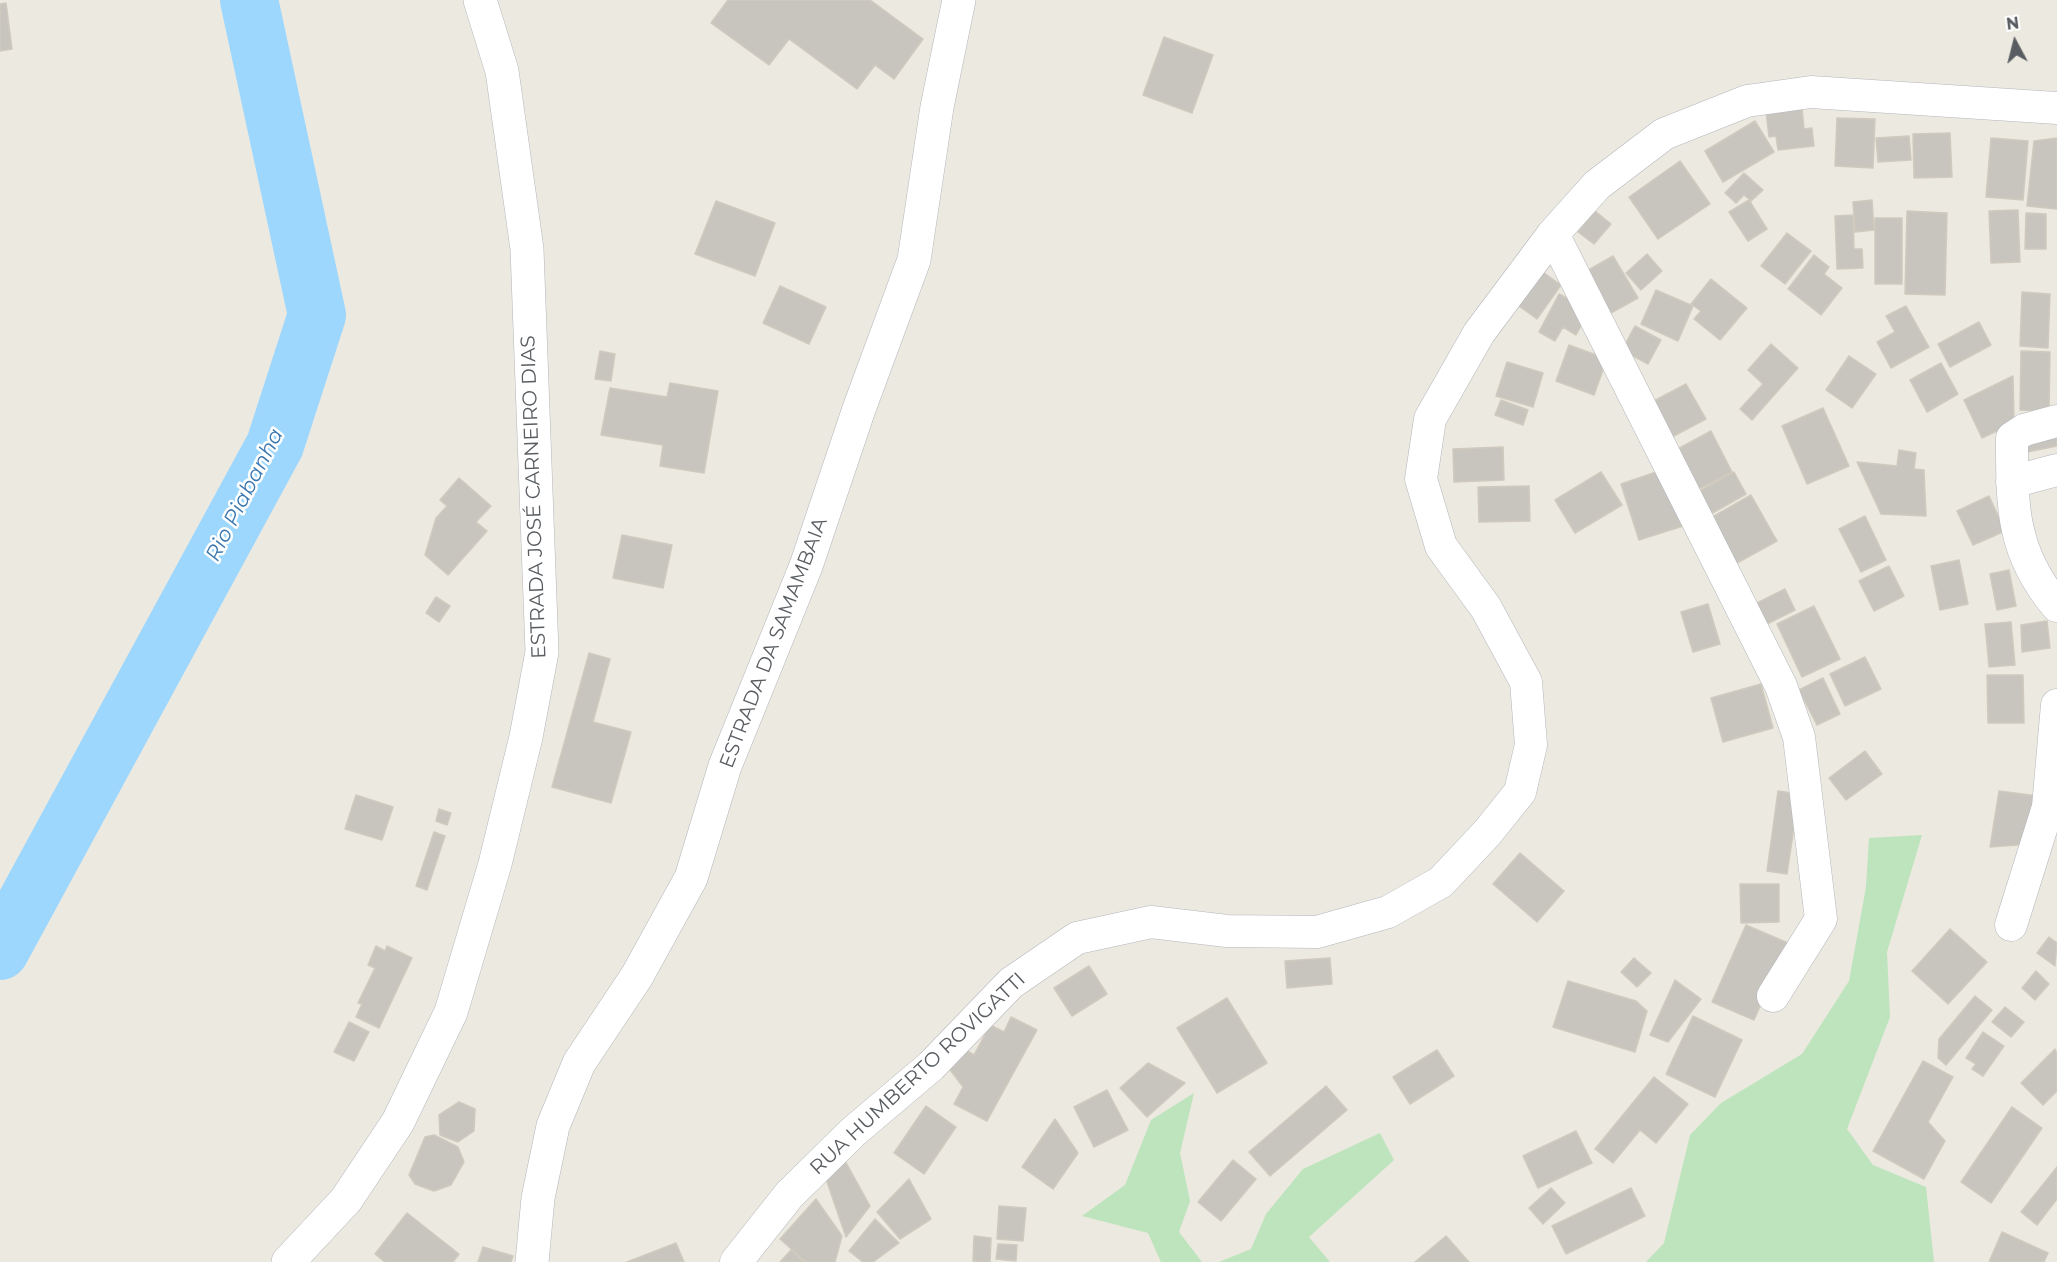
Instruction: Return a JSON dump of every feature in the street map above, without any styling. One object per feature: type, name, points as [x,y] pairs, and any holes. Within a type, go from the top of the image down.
[{"type":"street","name":"ESTRADA JOSÉ CARNEIRO DIAS","points":[[288,1262],[346,1200],[398,1122],[451,1012],[495,864],[526,736],[542,652],[528,249],[502,71],[480,0]]},
{"type":"street","name":"ESTRADA DA SAMAMBAIA","points":[[532,1262],[538,1198],[553,1126],[579,1064],[637,976],[691,878],[725,766],[806,566],[859,409],[914,260],[937,107],[959,0]]},
{"type":"street","name":"RUA HUMBERTO ROVIGATTI","points":[[736,1262],[789,1196],[853,1131],[931,1066],[1011,982],[1077,938],[1151,922],[1227,931],[1317,932],[1388,912],[1441,882],[1487,833],[1520,792],[1531,745],[1526,682],[1486,608],[1441,546],[1421,479],[1430,419],[1479,333],[1552,234],[1597,185],[1664,134],[1747,101],[1811,92],[2057,108]]},
{"type":"street","points":[[1552,234],[1781,686],[1799,737],[1821,919],[1773,996]]},
{"type":"street","points":[[2057,422],[2024,430],[2012,438],[2012,482],[2017,536],[2041,587],[2057,606]]},
{"type":"street","points":[[2012,482],[2057,470]]},
{"type":"street","points":[[2011,925],[2048,807],[2057,705]]},
{"type":"green space","points":[[1922,835],[1887,952],[1890,1017],[1847,1129],[1873,1165],[1926,1187],[1934,1262],[1646,1262],[1664,1243],[1690,1135],[1721,1103],[1802,1054],[1849,981],[1866,887],[1869,838]]},
{"type":"green space","points":[[1194,1093],[1180,1153],[1190,1201],[1179,1232],[1202,1262],[1161,1262],[1148,1233],[1082,1216],[1125,1185],[1151,1120]]},
{"type":"green space","points":[[1380,1133],[1394,1160],[1309,1237],[1330,1262],[1219,1262],[1251,1249],[1266,1214],[1303,1169]]},
{"type":"building","points":[[728,0],[870,0],[923,39],[894,79],[875,65],[857,89],[789,39],[769,65],[711,23]]},
{"type":"building","points":[[6,3],[12,49],[0,51],[0,4]]},
{"type":"building","points":[[1164,37],[1213,55],[1192,113],[1143,95]]},
{"type":"building","points":[[1802,108],[1804,129],[1812,128],[1814,146],[1778,150],[1776,136],[1769,137],[1766,112]]},
{"type":"building","points":[[1837,118],[1875,119],[1873,168],[1835,166]]},
{"type":"building","points":[[1755,121],[1774,152],[1723,182],[1705,151]]},
{"type":"building","points":[[1950,133],[1952,177],[1914,178],[1913,134]]},
{"type":"building","points":[[1909,136],[1911,160],[1878,162],[1876,138]]},
{"type":"building","points":[[1991,138],[2028,141],[2023,200],[1986,197]]},
{"type":"building","points":[[2057,138],[2057,209],[2027,206],[2034,141]]},
{"type":"building","points":[[1680,161],[1710,204],[1658,239],[1629,197]]},
{"type":"building","points":[[1744,173],[1763,190],[1751,201],[1744,195],[1736,203],[1725,193]]},
{"type":"building","points":[[1749,200],[1767,229],[1748,241],[1729,212]]},
{"type":"building","points":[[1872,200],[1874,230],[1855,232],[1853,202]]},
{"type":"building","points":[[716,201],[775,223],[755,276],[695,254]]},
{"type":"building","points":[[2018,210],[2020,262],[1991,263],[1989,211]]},
{"type":"building","points":[[1595,211],[1611,224],[1594,244],[1578,232]]},
{"type":"building","points":[[1907,211],[1947,213],[1945,295],[1905,294]]},
{"type":"building","points":[[2026,213],[2046,214],[2046,249],[2025,249]]},
{"type":"building","points":[[1853,215],[1854,249],[1862,249],[1863,268],[1837,269],[1835,216]]},
{"type":"building","points":[[1875,218],[1902,218],[1902,284],[1875,284]]},
{"type":"building","points":[[1787,233],[1811,251],[1785,284],[1761,266]]},
{"type":"building","points":[[1647,254],[1662,271],[1641,290],[1626,273]]},
{"type":"building","points":[[1814,255],[1829,267],[1824,274],[1842,288],[1821,315],[1788,289]]},
{"type":"building","points":[[1613,256],[1638,298],[1609,314],[1585,272]]},
{"type":"building","points":[[1540,270],[1561,285],[1537,319],[1516,304]]},
{"type":"building","points":[[1711,279],[1747,308],[1720,340],[1694,319],[1701,311],[1691,304]]},
{"type":"building","points":[[780,286],[826,307],[809,344],[763,323]]},
{"type":"building","points":[[1656,290],[1693,306],[1678,341],[1641,324]]},
{"type":"building","points":[[2022,292],[2050,294],[2048,348],[2020,346]]},
{"type":"building","points":[[1559,294],[1590,310],[1576,335],[1563,327],[1555,341],[1539,332]]},
{"type":"building","points":[[1906,306],[1929,347],[1891,368],[1877,342],[1895,332],[1886,316]]},
{"type":"building","points":[[1979,322],[1991,345],[1950,367],[1938,344]]},
{"type":"building","points":[[1635,326],[1661,340],[1648,364],[1622,350]]},
{"type":"building","points":[[1771,344],[1798,368],[1752,420],[1740,409],[1763,384],[1748,370]]},
{"type":"building","points":[[1569,345],[1607,359],[1594,395],[1556,381]]},
{"type":"building","points":[[600,351],[615,354],[611,381],[595,379]]},
{"type":"building","points":[[2021,351],[2050,352],[2049,411],[2020,410]]},
{"type":"building","points":[[1849,356],[1876,374],[1852,408],[1826,390]]},
{"type":"building","points":[[1507,362],[1543,373],[1533,407],[1496,396]]},
{"type":"building","points":[[1941,363],[1958,394],[1927,412],[1910,380]]},
{"type":"building","points":[[2013,376],[2014,423],[1982,438],[1964,400]]},
{"type":"building","points":[[670,383],[718,391],[704,473],[660,466],[663,445],[601,435],[610,388],[667,397]]},
{"type":"building","points":[[1686,384],[1706,419],[1670,438],[1650,403]]},
{"type":"building","points":[[1501,400],[1528,410],[1523,425],[1495,415]]},
{"type":"building","points":[[1823,408],[1849,466],[1807,484],[1782,426]]},
{"type":"building","points":[[1711,431],[1732,472],[1695,491],[1674,451]]},
{"type":"building","points":[[2057,433],[2057,446],[2027,452],[2025,439]]},
{"type":"building","points":[[1503,447],[1504,480],[1454,482],[1453,449]]},
{"type":"building","points":[[1899,450],[1916,453],[1914,469],[1924,470],[1926,516],[1881,514],[1857,462],[1897,466]]},
{"type":"building","points":[[1668,468],[1686,525],[1639,540],[1621,484]]},
{"type":"building","points":[[1601,472],[1622,505],[1575,533],[1555,500]]},
{"type":"building","points":[[1734,472],[1746,494],[1709,515],[1696,493]]},
{"type":"building","points":[[459,478],[491,506],[476,522],[487,531],[448,575],[425,555],[436,518],[447,506],[440,500]]},
{"type":"building","points":[[1529,486],[1530,521],[1479,522],[1478,487]]},
{"type":"building","points":[[1751,495],[1777,541],[1735,564],[1709,519]]},
{"type":"building","points":[[1989,496],[2005,531],[1973,545],[1957,511]]},
{"type":"building","points":[[1865,516],[1886,560],[1861,572],[1839,529]]},
{"type":"building","points":[[622,535],[672,545],[663,588],[613,578]]},
{"type":"building","points":[[1959,560],[1968,604],[1940,610],[1931,566]]},
{"type":"building","points":[[1889,566],[1904,596],[1874,611],[1859,581]]},
{"type":"building","points":[[2009,570],[2016,606],[1997,610],[1990,574]]},
{"type":"building","points":[[1785,589],[1795,610],[1767,624],[1757,603]]},
{"type":"building","points":[[436,597],[450,606],[439,622],[426,613]]},
{"type":"building","points":[[1708,604],[1720,644],[1693,652],[1681,612]]},
{"type":"building","points":[[1814,606],[1840,659],[1802,677],[1777,624]]},
{"type":"building","points":[[2047,621],[2050,648],[2022,652],[2021,625]]},
{"type":"building","points":[[2011,622],[2015,665],[1989,667],[1985,624]]},
{"type":"building","points":[[589,653],[610,659],[593,722],[631,732],[611,803],[552,787]]},
{"type":"building","points":[[1865,657],[1881,689],[1845,706],[1830,674]]},
{"type":"building","points":[[1987,675],[2023,675],[2024,723],[1988,723]]},
{"type":"building","points":[[1823,678],[1840,714],[1817,725],[1799,690]]},
{"type":"building","points":[[1761,684],[1773,728],[1723,742],[1711,698]]},
{"type":"building","points":[[1865,751],[1882,774],[1846,800],[1829,778]]},
{"type":"building","points":[[1778,791],[1799,794],[1787,874],[1767,871]]},
{"type":"building","points":[[1999,791],[2038,796],[2031,844],[1990,847]]},
{"type":"building","points":[[356,795],[393,807],[382,840],[345,829]]},
{"type":"building","points":[[439,809],[451,813],[447,825],[436,821]]},
{"type":"building","points":[[434,832],[445,836],[427,890],[416,886]]},
{"type":"building","points":[[1520,853],[1564,891],[1537,922],[1493,884]]},
{"type":"building","points":[[1740,884],[1779,884],[1779,922],[1741,923]]},
{"type":"building","points":[[1746,925],[1788,943],[1754,1020],[1712,1002]]},
{"type":"building","points":[[1950,929],[1987,962],[1948,1004],[1912,971]]},
{"type":"building","points":[[2049,937],[2057,943],[2055,966],[2037,953]]},
{"type":"building","points":[[376,946],[385,951],[387,946],[412,958],[379,1028],[356,1017],[362,1004],[358,1003],[375,968],[368,965]]},
{"type":"building","points":[[1330,958],[1332,984],[1287,988],[1285,961]]},
{"type":"building","points":[[1634,958],[1651,973],[1637,987],[1621,972]]},
{"type":"building","points":[[1089,966],[1107,994],[1072,1016],[1054,988]]},
{"type":"building","points":[[2036,971],[2049,984],[2035,1000],[2022,988]]},
{"type":"building","points":[[1675,980],[1701,999],[1668,1042],[1650,1035]]},
{"type":"building","points":[[1568,981],[1636,1001],[1647,1011],[1635,1052],[1553,1027]]},
{"type":"building","points":[[1975,996],[1992,1010],[1946,1065],[1938,1058],[1939,1039]]},
{"type":"building","points":[[1227,998],[1267,1063],[1217,1093],[1177,1028]]},
{"type":"building","points":[[2005,1007],[2024,1022],[2011,1037],[1992,1022]]},
{"type":"building","points":[[1693,1016],[1742,1040],[1715,1097],[1666,1074]]},
{"type":"building","points":[[1011,1017],[1037,1030],[987,1121],[954,1104],[963,1087],[948,1067],[959,1046],[974,1055],[990,1025],[1004,1032]]},
{"type":"building","points":[[349,1022],[369,1032],[354,1061],[334,1052]]},
{"type":"building","points":[[1983,1032],[2004,1046],[1983,1076],[1972,1069],[1976,1064],[1966,1058]]},
{"type":"building","points":[[2055,1049],[2057,1091],[2043,1105],[2021,1083]]},
{"type":"building","points":[[1437,1050],[1454,1076],[1410,1104],[1393,1077]]},
{"type":"building","points":[[1923,1061],[1953,1077],[1928,1122],[1945,1141],[1924,1179],[1873,1151]]},
{"type":"building","points":[[1148,1063],[1185,1083],[1147,1117],[1120,1088]]},
{"type":"building","points":[[1654,1077],[1688,1104],[1656,1143],[1640,1130],[1613,1163],[1595,1149]]},
{"type":"building","points":[[1326,1086],[1347,1110],[1270,1176],[1249,1152]]},
{"type":"building","points":[[1107,1090],[1128,1130],[1094,1147],[1074,1107]]},
{"type":"building","points":[[459,1102],[475,1109],[474,1131],[458,1142],[440,1135],[439,1115]]},
{"type":"building","points":[[926,1106],[956,1127],[924,1174],[894,1153]]},
{"type":"building","points":[[2012,1107],[2042,1128],[1991,1203],[1961,1182]]},
{"type":"building","points":[[1055,1119],[1078,1153],[1053,1189],[1022,1167]]},
{"type":"building","points":[[1576,1131],[1592,1163],[1538,1188],[1523,1156]]},
{"type":"building","points":[[434,1135],[458,1147],[464,1162],[451,1185],[434,1191],[415,1184],[409,1175],[425,1137]]},
{"type":"building","points":[[844,1159],[870,1206],[846,1237],[825,1176]]},
{"type":"building","points":[[1233,1160],[1256,1179],[1221,1221],[1198,1202]]},
{"type":"building","points":[[2057,1167],[2057,1199],[2037,1225],[2021,1212]]},
{"type":"building","points":[[909,1179],[931,1219],[900,1239],[877,1212]]},
{"type":"building","points":[[1551,1188],[1565,1203],[1543,1224],[1529,1208]]},
{"type":"building","points":[[1631,1188],[1645,1216],[1566,1254],[1552,1226]]},
{"type":"building","points":[[816,1199],[842,1236],[835,1262],[806,1262],[780,1239]]},
{"type":"building","points":[[999,1206],[1026,1208],[1023,1241],[997,1239]]},
{"type":"building","points":[[407,1213],[459,1254],[453,1262],[385,1262],[375,1254]]},
{"type":"building","points":[[875,1219],[899,1243],[873,1262],[863,1262],[849,1251]]},
{"type":"building","points":[[2002,1232],[2048,1253],[2044,1262],[1989,1262]]},
{"type":"building","points":[[974,1236],[991,1238],[990,1262],[973,1261]]},
{"type":"building","points":[[1446,1236],[1469,1262],[1415,1262]]},
{"type":"building","points":[[676,1243],[684,1262],[627,1262]]},
{"type":"building","points":[[998,1244],[1017,1245],[1016,1261],[996,1259]]},
{"type":"building","points":[[483,1247],[513,1256],[511,1262],[478,1262]]},
{"type":"building","points":[[791,1250],[804,1262],[780,1262]]},
{"type":"waterway","name":"Rio Piabanha","points":[[0,951],[275,445],[317,315],[249,0]]}]
